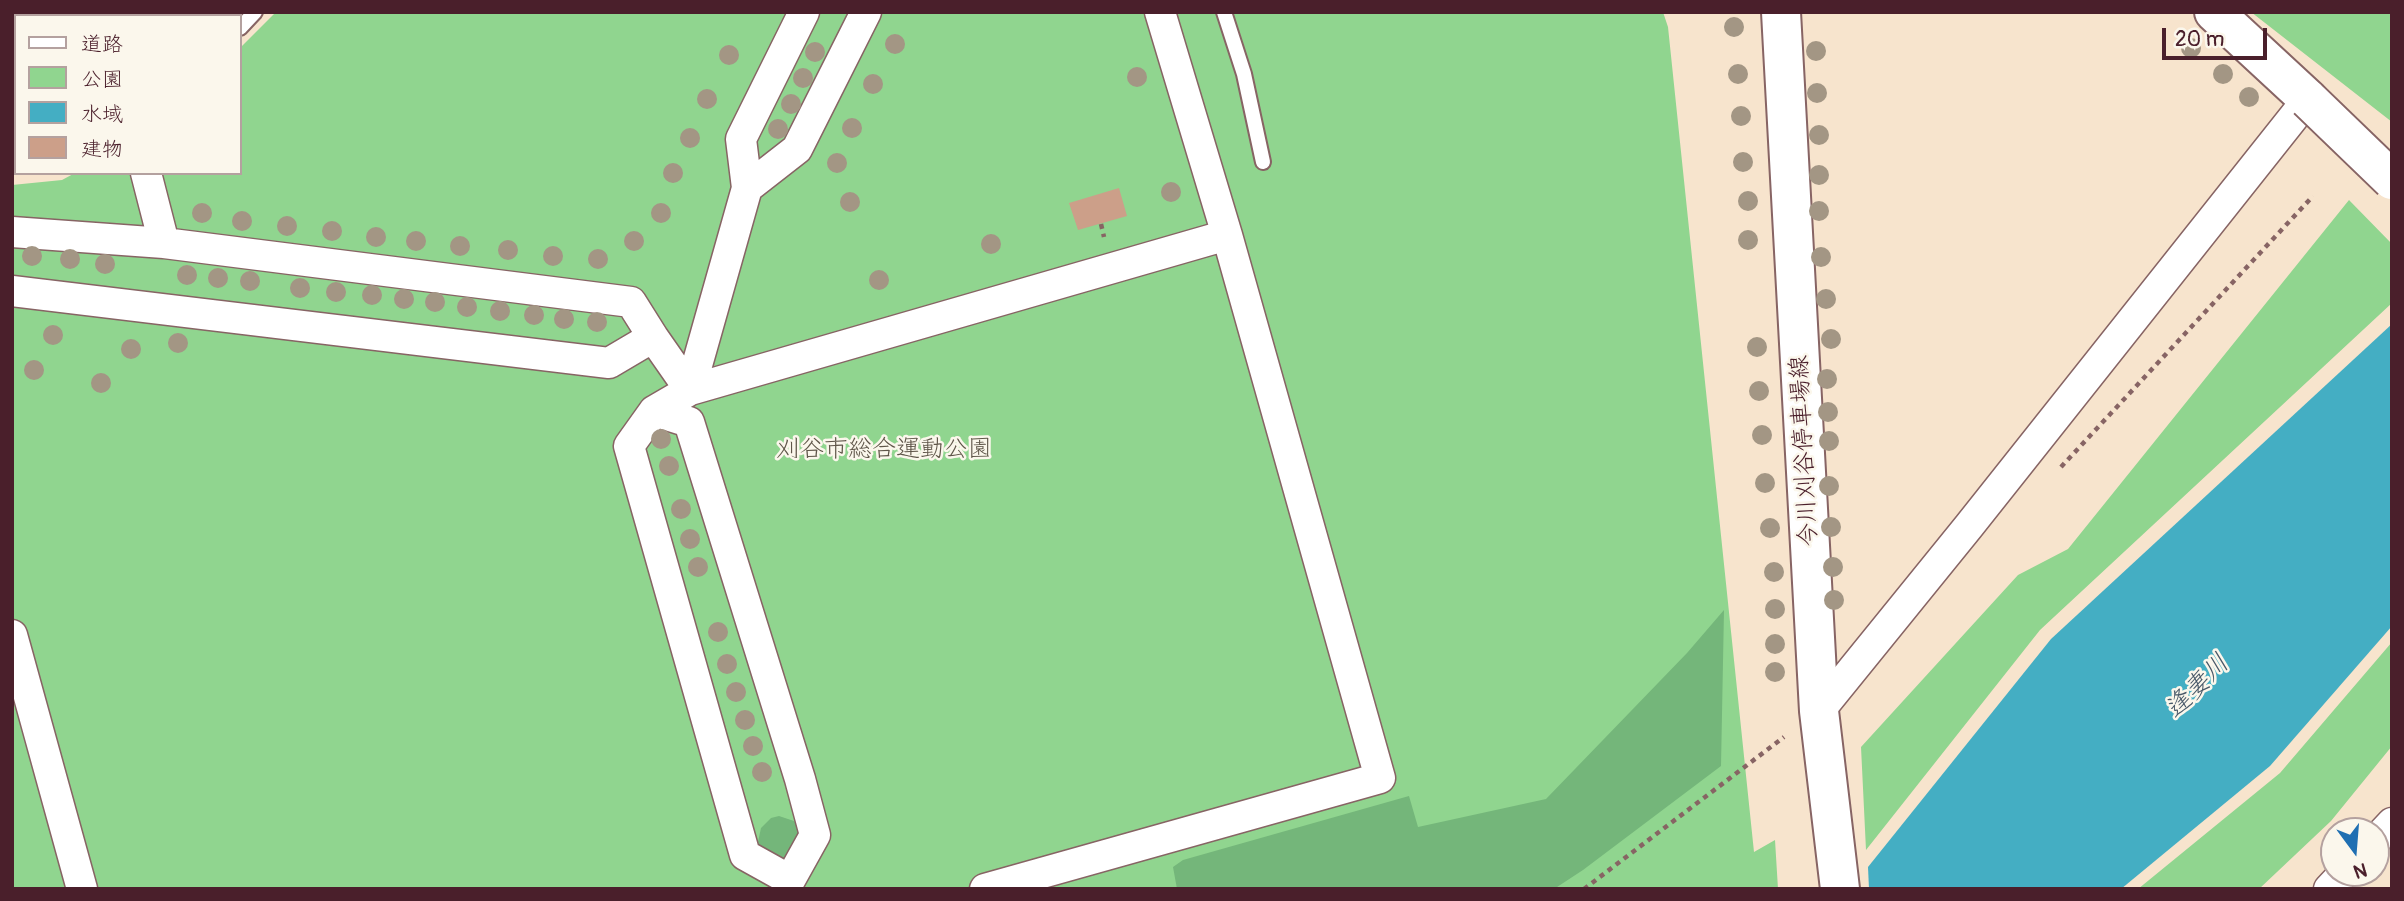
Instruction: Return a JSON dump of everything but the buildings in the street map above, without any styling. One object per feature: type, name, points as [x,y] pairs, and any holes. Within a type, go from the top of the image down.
[{"type":"main road","name":"今川刈谷停車場線","points":[[1781,12],[1819,711],[1840,888]]},
{"type":"main road","points":[[2214,12],[2392,180]]},
{"type":"street","points":[[690,390],[747,188],[741,139],[804,12]]},
{"type":"street","points":[[747,188],[797,149],[866,12]]},
{"type":"street","points":[[985,889],[1380,778],[1227,235],[1160,12]]},
{"type":"street","points":[[1819,711],[2308,99]]},
{"type":"street","points":[[147,175],[164,243]]},
{"type":"street","points":[[12,232],[164,243],[631,302],[690,390]]},
{"type":"street","points":[[654,411],[689,422],[800,779],[815,835],[791,884],[745,855],[629,446],[654,411],[690,390],[1227,235]]},
{"type":"street","points":[[12,291],[609,363],[653,337]]},
{"type":"street","points":[[12,635],[82,889]]},
{"type":"lane","points":[[242,26],[255,12]]},
{"type":"lane","points":[[1224,12],[1244,74],[1263,162]]},
{"type":"path","points":[[2056,472],[2313,196]]},
{"type":"path","points":[[1584,889],[1819,711]]},
{"type":"green space","name":"刈谷市総合運動公園","points":[[276,12],[1663,12],[1668,27],[1754,852],[1775,840],[1778,889],[12,889],[12,185],[62,180],[71,175],[242,175],[242,46]]},
{"type":"green space","points":[[2251,12],[2392,12],[2392,122]]},
{"type":"green space","points":[[2349,200],[2392,244],[2392,303],[2040,630],[1866,850],[1861,747],[2018,575],[2068,549]]},
{"type":"green space","points":[[1724,610],[1721,766],[1554,889],[1177,889],[1173,867],[1183,860],[1409,796],[1418,827],[1546,799],[1687,653]]},
{"type":"green space","points":[[2392,642],[2392,746],[2334,817],[2320,817],[2320,831],[2259,889],[2138,889],[2280,773]]},
{"type":"green space","points":[[779,816],[794,821],[803,833],[784,862],[760,849],[758,842],[761,828],[771,818]]},
{"type":"water","name":"逢妻川","points":[[2392,324],[2392,626],[2270,766],[2121,889],[1869,889],[1868,867],[2051,639]]}]
